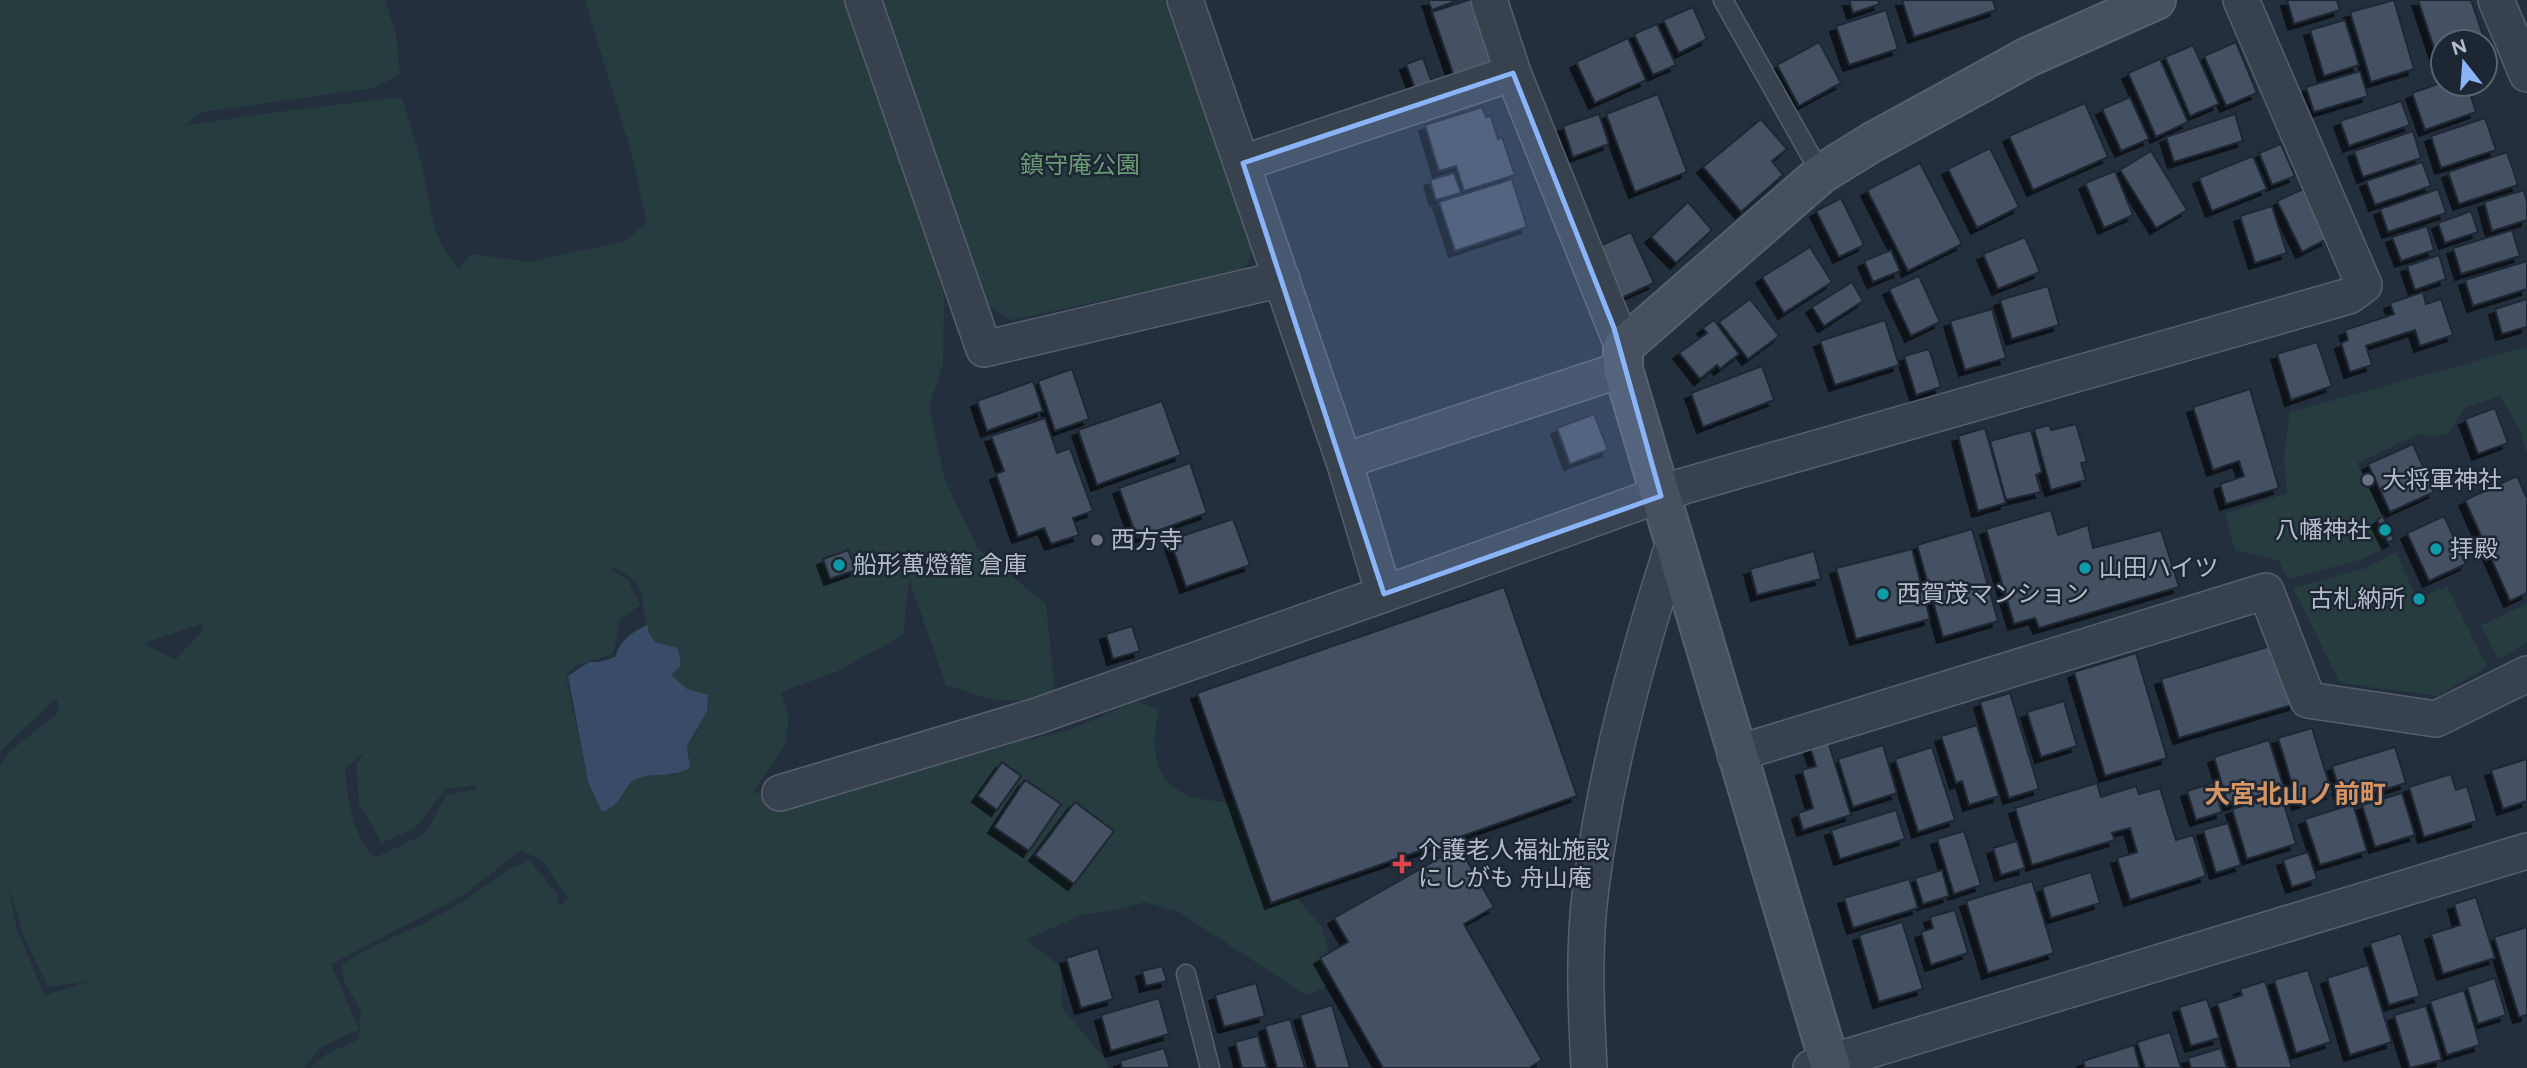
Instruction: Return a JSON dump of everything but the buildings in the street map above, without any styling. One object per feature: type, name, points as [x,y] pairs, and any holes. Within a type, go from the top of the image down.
[{"type":"street","points":[[863,0],[984,349],[1282,279]]},
{"type":"street","points":[[1185,0],[1344,461],[1384,594]]},
{"type":"street","points":[[1489,0],[1513,73],[1623,358],[1824,1066],[2527,851]]},
{"type":"street","points":[[1344,461],[1623,358],[1821,174],[1871,143],[2028,57],[2156,0]]},
{"type":"street","points":[[780,793],[1037,716],[1684,486],[2349,296],[2364,285],[2241,0]]},
{"type":"street","points":[[2497,0],[2527,74]]},
{"type":"street","points":[[1243,163],[1513,73]]},
{"type":"street","points":[[1589,1068],[1585,989],[1590,889],[1610,766],[1675,539]]},
{"type":"street","points":[[1735,754],[2266,592],[2308,700],[2436,719],[2527,674]]},
{"type":"lane","points":[[1723,0],[1821,174]]},
{"type":"lane","points":[[1186,974],[1210,1068]]},
{"type":"highlighted area","points":[[1513,73],[1614,328],[1661,496],[1384,594],[1243,163]]},
{"type":"green space","points":[[0,0],[385,0],[396,35],[400,74],[374,88],[202,112],[184,126],[401,97],[423,172],[433,223],[442,245],[459,269],[471,254],[529,262],[626,241],[647,222],[631,152],[585,0],[850,0],[879,82],[944,295],[943,364],[929,407],[945,480],[978,549],[1046,604],[1056,703],[990,699],[946,685],[909,579],[903,635],[836,672],[781,692],[789,717],[785,745],[753,792],[780,798],[999,726],[1032,739],[1067,731],[1137,701],[1158,709],[1155,748],[1158,767],[1166,780],[1177,790],[1205,800],[1256,804],[1279,878],[1322,927],[1333,972],[1324,988],[1307,996],[1179,912],[1144,902],[1117,910],[1081,915],[1026,940],[1061,967],[1062,1008],[1103,1056],[1109,1068],[310,1068],[327,1054],[359,1039],[361,1011],[345,983],[341,966],[363,951],[425,923],[469,898],[510,868],[530,861],[557,894],[559,906],[568,899],[541,859],[520,851],[462,896],[331,964],[359,1029],[321,1047],[304,1068],[0,1068],[0,766],[8,753],[60,711],[56,698],[0,752]],"holes":[[[607,566],[623,572],[639,587],[649,630],[655,642],[678,648],[670,675],[687,689],[697,732],[687,746],[689,758],[677,775],[637,778],[614,806],[602,812],[588,782],[566,676],[576,665],[613,654],[620,619],[640,605],[628,580]],[[204,623],[203,630],[175,660],[144,643]],[[365,752],[356,764],[359,804],[382,843],[415,828],[446,789],[477,785],[474,790],[446,795],[426,833],[375,858],[356,827],[349,804],[345,768]],[[8,884],[24,937],[48,987],[90,981],[45,995],[17,931]]]},
{"type":"green space","name":"鎮守庵公園","points":[[880,0],[1164,0],[1254,252],[1244,270],[1012,320],[986,305]]},
{"type":"green space","points":[[2527,347],[2527,455],[2520,430],[2500,396],[2464,408],[2450,433],[2432,437],[2419,434],[2357,463],[2383,516],[2376,520],[2387,543],[2385,548],[2363,559],[2288,579],[2279,561],[2235,550],[2225,514],[2287,493],[2284,455],[2290,412]]},
{"type":"green space","points":[[2396,552],[2414,593],[2411,604],[2424,606],[2426,596],[2447,586],[2487,667],[2437,696],[2340,683],[2293,588],[2366,568]]},
{"type":"green space","points":[[2527,604],[2527,643],[2498,659],[2481,625]]},
{"type":"water","points":[[648,625],[648,631],[655,642],[678,648],[681,665],[671,675],[687,689],[708,695],[707,711],[687,746],[690,768],[676,773],[636,779],[619,801],[602,812],[588,782],[568,676],[589,662],[615,657],[627,637]]},
{"type":"place","name":"大将軍神社","points":[[2368,480]]},
{"type":"place","name":"八幡神社","points":[[2385,530]]},
{"type":"place","name":"西方寺","points":[[1097,540]]},
{"type":"place","name":"拝殿","points":[[2436,549]]},
{"type":"place","name":"船形萬燈籠 倉庫","points":[[839,565]]},
{"type":"place","name":"山田ハイツ","points":[[2085,568]]},
{"type":"place","name":"西賀茂マンション","points":[[1883,594]]},
{"type":"place","name":"古札納所","points":[[2419,599]]},
{"type":"place","name":"介護老人福祉施設 にしがも 舟山庵","points":[[1402,864]]},
{"type":"district","name":"大宮北山ノ前町","points":[[2295,794]]}]
